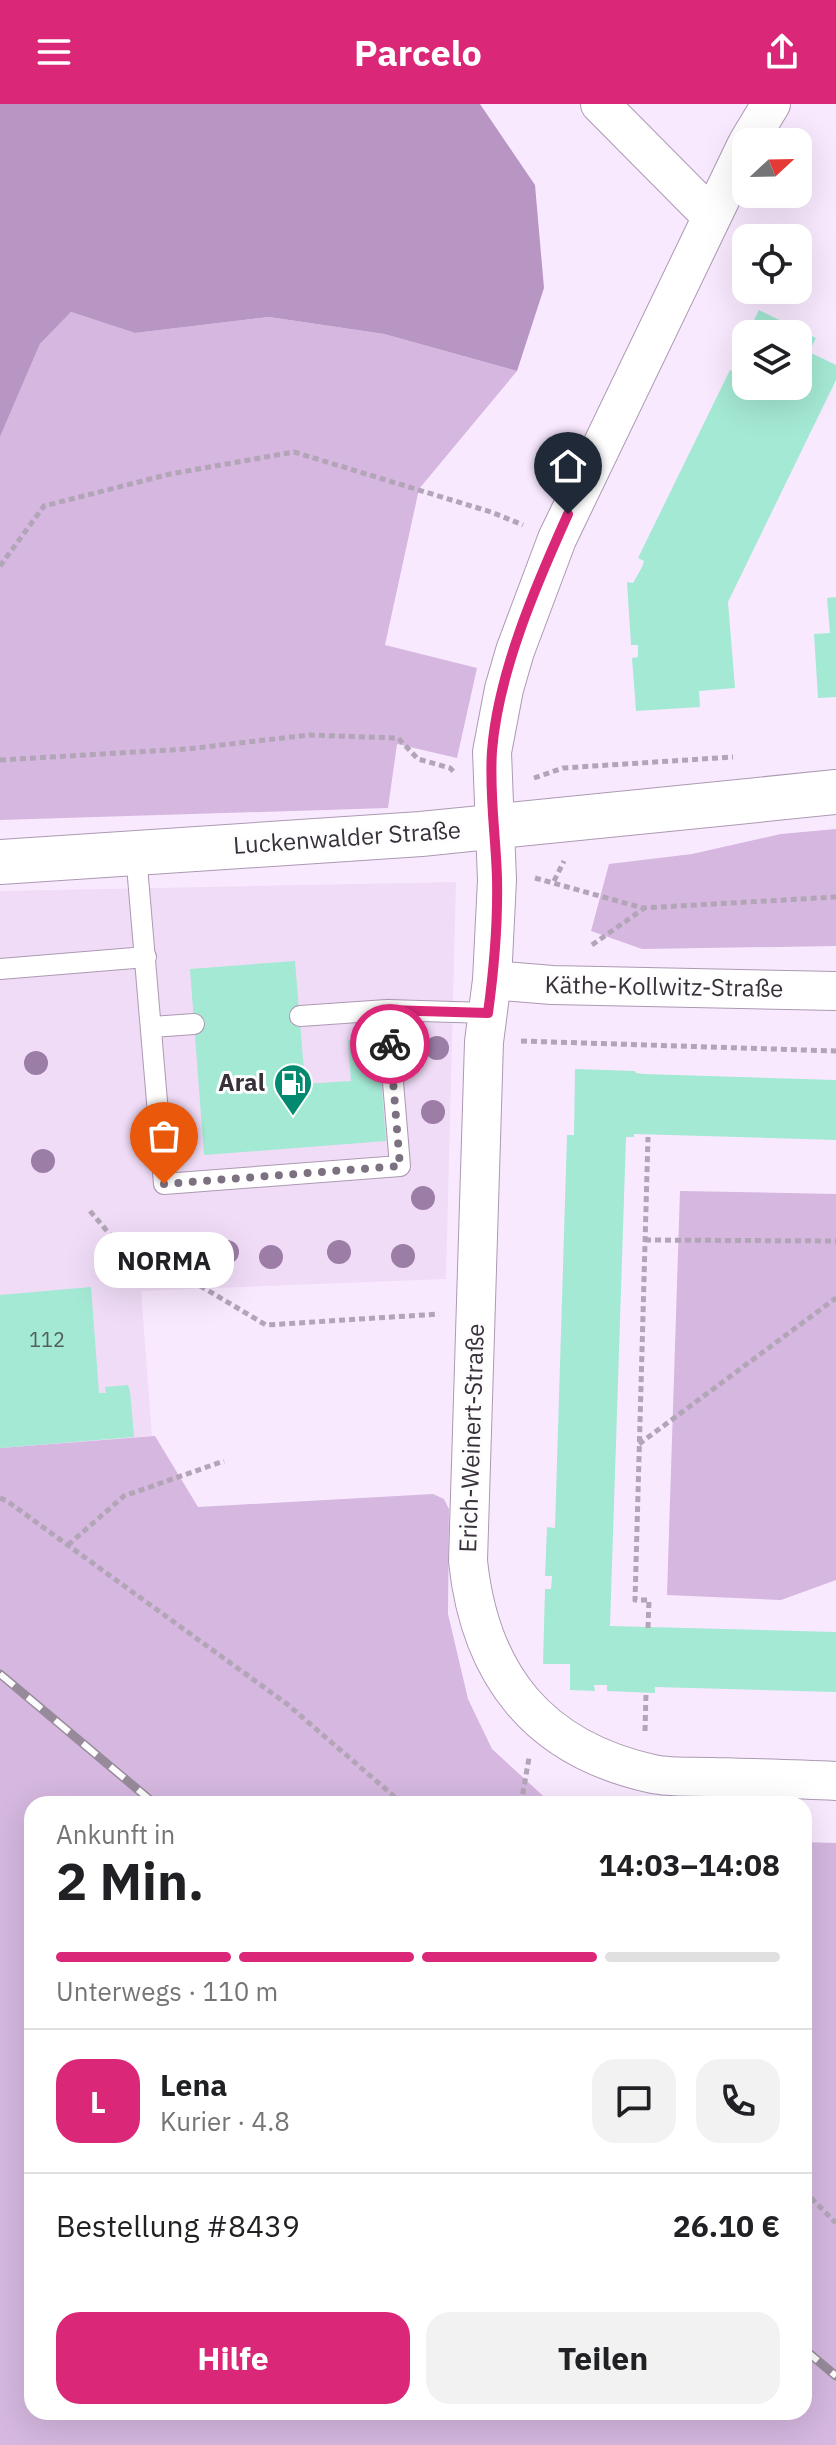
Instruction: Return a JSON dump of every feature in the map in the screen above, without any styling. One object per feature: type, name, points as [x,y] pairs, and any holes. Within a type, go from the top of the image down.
[{"type":"main road","name":"Luckenwalder Straße","points":[[0,862],[494,827],[836,792]]},
{"type":"street","points":[[600,104],[711,216]]},
{"type":"street","name":"Erich-Weinert-Straße","points":[[757,128],[771,104]]},
{"type":"street","name":"Erich-Weinert-Straße","points":[[732,174],[568,514],[511,663],[496,725],[492,752],[497,880],[496,1011],[484,1042],[470,1575],[486,1644],[499,1671],[516,1696],[536,1717],[563,1737],[623,1766],[656,1775],[836,1781]]},
{"type":"street","name":"Käthe-Kollwitz-Straße","points":[[496,1011],[552,985],[836,991]]},
{"type":"lane","points":[[136,854],[164,1184],[400,1166],[387,1010]]},
{"type":"lane","points":[[0,969],[146,957]]},
{"type":"lane","points":[[300,1016],[387,1010],[496,1011]]},
{"type":"lane","points":[[152,1027],[194,1024]]},
{"type":"path","points":[[0,566],[44,506],[170,474],[294,452],[491,512]]},
{"type":"path","points":[[0,760],[187,749],[309,735],[398,738],[418,759],[450,768],[459,777]]},
{"type":"path","points":[[533,779],[563,768],[736,756]]},
{"type":"path","points":[[541,878],[643,908],[836,897]]},
{"type":"path","points":[[496,1011],[836,1051]]},
{"type":"path","points":[[648,1137],[635,1600],[649,1600],[648,1628]]},
{"type":"path","points":[[90,1211],[130,1258],[150,1256],[266,1325],[476,1313]]},
{"type":"path","points":[[645,1240],[836,1241]]},
{"type":"path","points":[[639,1444],[836,1298]]},
{"type":"path","points":[[68,1545],[124,1496],[224,1461]]},
{"type":"path","points":[[0,1498],[287,1704],[394,1796]]},
{"type":"path","points":[[645,1735],[646,1693]]},
{"type":"path","points":[[812,2199],[836,2223]]},
{"type":"shaded area","points":[[0,104],[480,104],[535,185],[544,288],[517,371],[384,334],[269,317],[135,333],[71,312],[40,344],[0,437]]},
{"type":"shaded area","points":[[71,312],[135,333],[269,317],[384,334],[517,371],[419,489],[385,645],[477,668],[457,758],[397,744],[388,808],[0,820],[0,437],[40,344]]},
{"type":"shaded area","points":[[836,829],[836,946],[642,949],[591,931],[609,864],[692,854],[781,834]]},
{"type":"shaded area","points":[[456,882],[446,1279],[141,1291],[152,1436],[0,1448],[0,891]]},
{"type":"shaded area","points":[[680,1191],[836,1194],[836,1580],[781,1600],[667,1595]]},
{"type":"shaded area","points":[[155,1436],[198,1507],[433,1494],[444,1499],[449,1509],[448,1614],[468,1699],[492,1749],[543,1796],[24,1796],[24,2420],[812,2420],[812,1842],[836,1843],[836,2445],[0,2445],[0,1448]]},
{"type":"building","points":[[759,310],[779,320],[754,320]]},
{"type":"building","points":[[812,353],[836,365],[836,380],[728,602],[735,688],[699,691],[700,707],[636,711],[632,658],[638,657],[638,645],[631,645],[627,582],[633,583],[642,567],[644,561],[638,558],[730,370],[732,400],[812,400]]},
{"type":"building","points":[[836,597],[836,697],[818,698],[814,634],[830,633],[827,598]]},
{"type":"building","points":[[295,961],[305,1084],[351,1081],[348,1040],[378,1038],[386,1141],[204,1155],[190,969]]},
{"type":"building","points":[[575,1069],[836,1080],[836,1140],[634,1134],[634,1137],[626,1137],[610,1626],[836,1632],[836,1692],[655,1687],[655,1693],[607,1691],[607,1685],[594,1685],[595,1691],[570,1690],[570,1664],[543,1664],[545,1589],[551,1589],[552,1576],[545,1576],[547,1527],[555,1528],[567,1135],[574,1135]]},
{"type":"building","points":[[210,1234],[212,1266],[197,1266],[194,1235]]},
{"type":"building","points":[[91,1287],[99,1393],[106,1393],[105,1387],[128,1385],[134,1437],[0,1448],[0,1295]]},
{"type":"railway","points":[[0,1674],[145,1796]]},
{"type":"railway","points":[[812,2356],[836,2376]]},
{"type":"way so far","points":[[164,1184],[400,1166],[390,1044]]},
{"type":"place","name":"Aral","points":[[293,1117]]},
{"type":"place","name":"NORMA","points":[[164,1184]]},
{"type":"route","points":[[390,1044],[387,1010],[488,1013],[497,880],[492,781],[496,725],[515,651],[568,514]]}]
